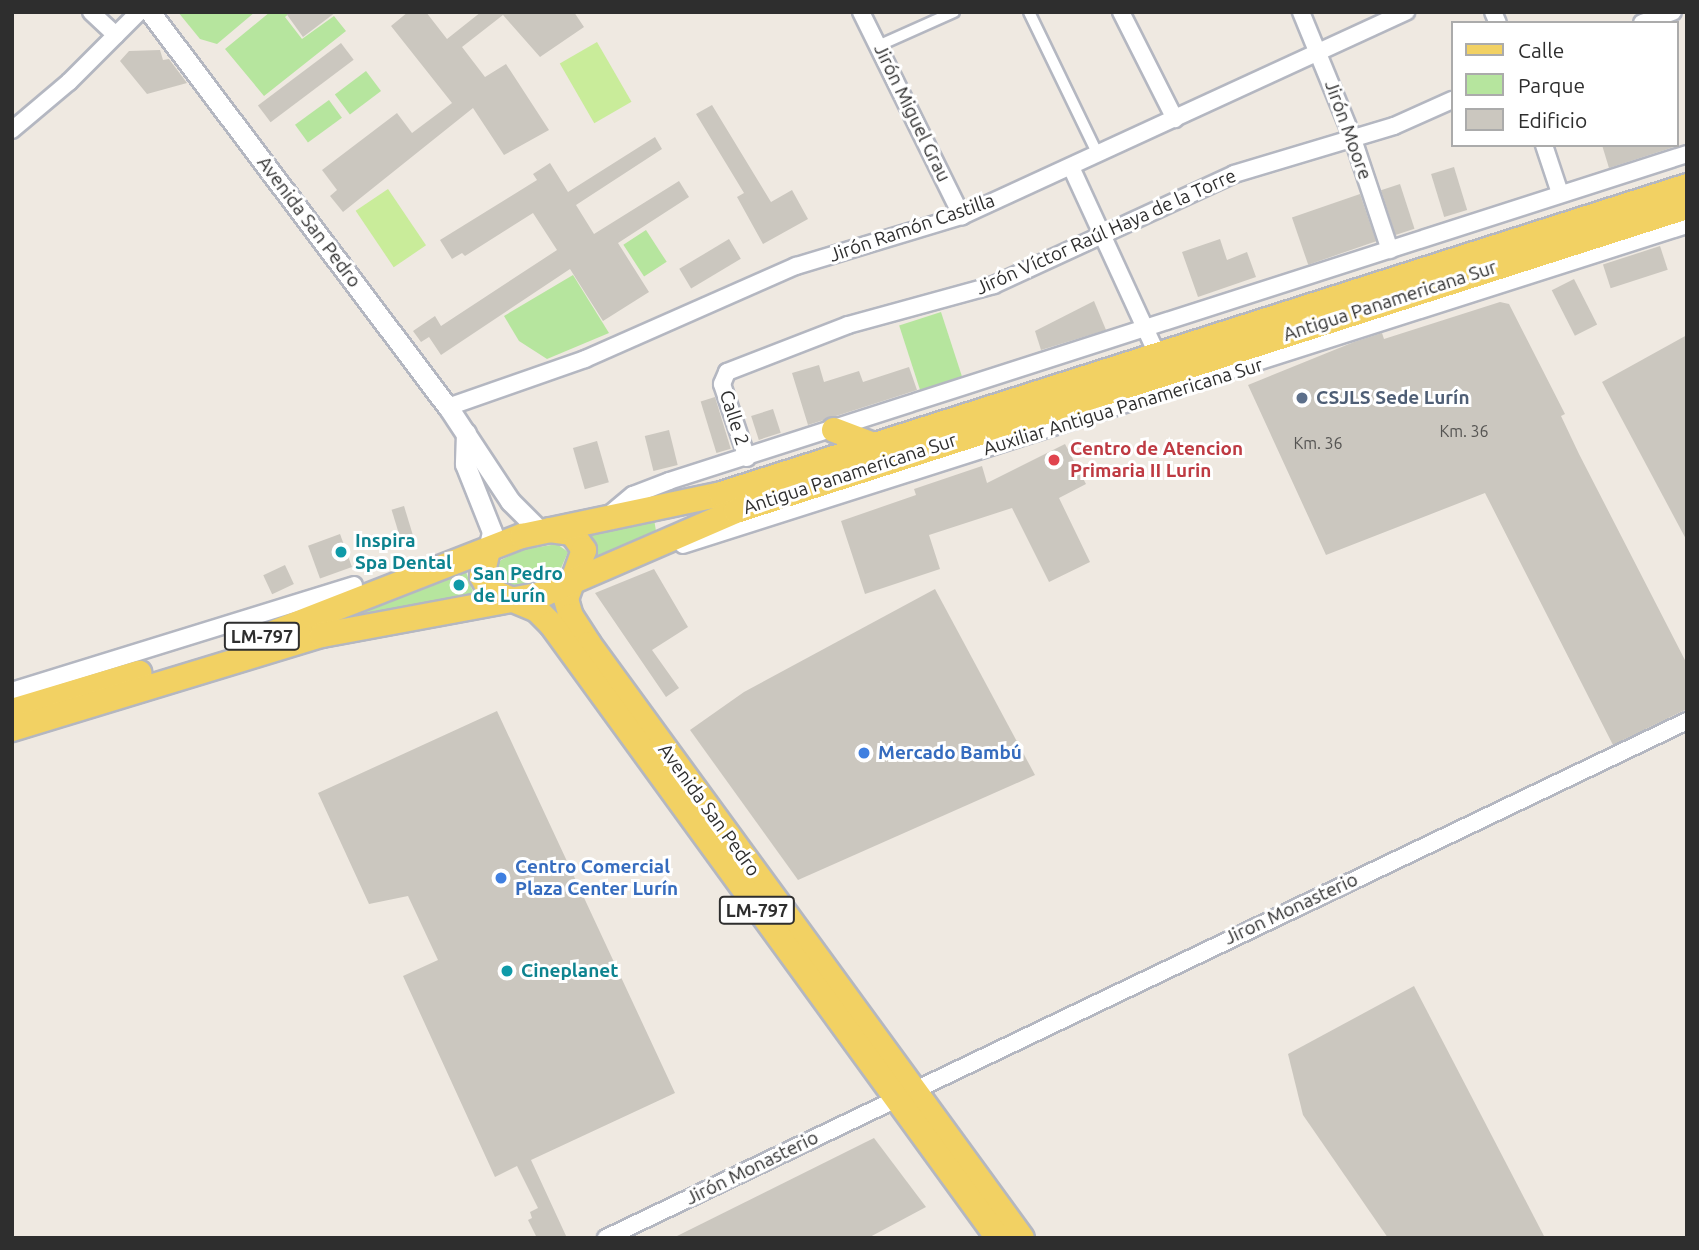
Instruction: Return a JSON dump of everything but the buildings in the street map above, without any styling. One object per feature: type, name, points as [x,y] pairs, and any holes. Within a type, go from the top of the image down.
[{"type":"main road","name":"Antigua Panamericana Sur","points":[[23,707],[321,635],[506,598],[532,597],[736,510],[1687,186]]},
{"type":"main road","name":"Antigua Panamericana Sur","points":[[12,729],[23,707],[333,613],[539,530],[721,494],[874,445],[1687,207]]},
{"type":"main road","points":[[834,429],[874,445]]},
{"type":"main road","name":"Avenida San Pedro","points":[[539,530],[566,531],[582,544],[585,557],[571,581],[568,607],[589,644],[907,1096],[998,1238]]},
{"type":"main road","name":"Avenida San Pedro","points":[[488,550],[483,581],[489,590],[537,610],[551,624],[907,1096],[1022,1238]]},
{"type":"street","points":[[91,12],[116,35]]},
{"type":"street","points":[[12,130],[139,12]]},
{"type":"street","name":"Avenida San Pedro","points":[[150,12],[448,407],[510,501],[527,523],[539,530]]},
{"type":"street","name":"Jirón Miguel Grau","points":[[861,12],[880,45],[962,216]]},
{"type":"street","points":[[880,45],[954,12]]},
{"type":"street","points":[[1029,12],[1098,155]]},
{"type":"street","points":[[1121,12],[1175,118]]},
{"type":"street","name":"Jirón Moore","points":[[1301,12],[1353,139],[1390,250]]},
{"type":"street","name":"Jirón Ramón Castilla","points":[[448,407],[585,359],[796,266],[962,216],[1406,12]]},
{"type":"street","points":[[1648,21],[1673,12]]},
{"type":"street","name":"Jirón Víctor Raúl Haya de la Torre","points":[[723,378],[727,372],[848,325],[994,285],[1234,174],[1353,139],[1450,101]]},
{"type":"street","points":[[1545,147],[1560,194]]},
{"type":"street","points":[[605,518],[634,495],[1687,154]]},
{"type":"street","points":[[1071,167],[1161,363]]},
{"type":"street","name":"Auxiliar Antigua Panamericana Sur","points":[[597,567],[621,566],[1687,225]]},
{"type":"street","name":"Calle 2","points":[[723,378],[747,458]]},
{"type":"street","name":"Avenida San Pedro","points":[[466,433],[466,464],[492,532],[488,550]]},
{"type":"street","points":[[23,707],[354,585]]},
{"type":"street","name":"Jiron Monasterio","points":[[907,1096],[1687,721]]},
{"type":"street","name":"Jirón Monasterio","points":[[606,1238],[907,1096]]},
{"type":"green space","points":[[178,12],[255,12],[217,44],[200,39]]},
{"type":"green space","points":[[270,12],[291,12],[285,17],[302,39],[334,16],[346,31],[264,96],[225,49]]},
{"type":"green space","points":[[597,42],[632,102],[594,123],[560,64]]},
{"type":"green space","points":[[366,71],[381,91],[350,114],[335,94]]},
{"type":"green space","points":[[329,100],[342,118],[308,142],[295,125]]},
{"type":"green space","points":[[388,189],[426,245],[394,267],[356,211]]},
{"type":"green space","points":[[646,230],[667,262],[644,277],[623,245]]},
{"type":"green space","points":[[573,275],[609,333],[547,359],[519,341],[504,316]]},
{"type":"green space","points":[[941,312],[962,378],[920,391],[899,326]]},
{"type":"green space","points":[[654,519],[656,531],[595,561],[594,542],[586,531]]},
{"type":"green space","points":[[557,544],[568,552],[561,568],[526,584],[508,586],[493,579],[495,566],[501,560],[521,550]]},
{"type":"green space","points":[[464,566],[474,595],[341,619]]},
{"type":"place","name":"CSJLS Sede Lurín","points":[[1302,398]]},
{"type":"place","name":"Centro de Atencion Primaria II Lurin","points":[[1054,460]]},
{"type":"place","name":"Inspira Spa Dental","points":[[341,552]]},
{"type":"place","name":"San Pedro de Lurín","points":[[459,585]]},
{"type":"place","name":"Mercado Bambú","points":[[864,753]]},
{"type":"place","name":"Centro Comercial Plaza Center Lurín","points":[[501,878]]},
{"type":"place","name":"Cineplanet","points":[[507,971]]}]
